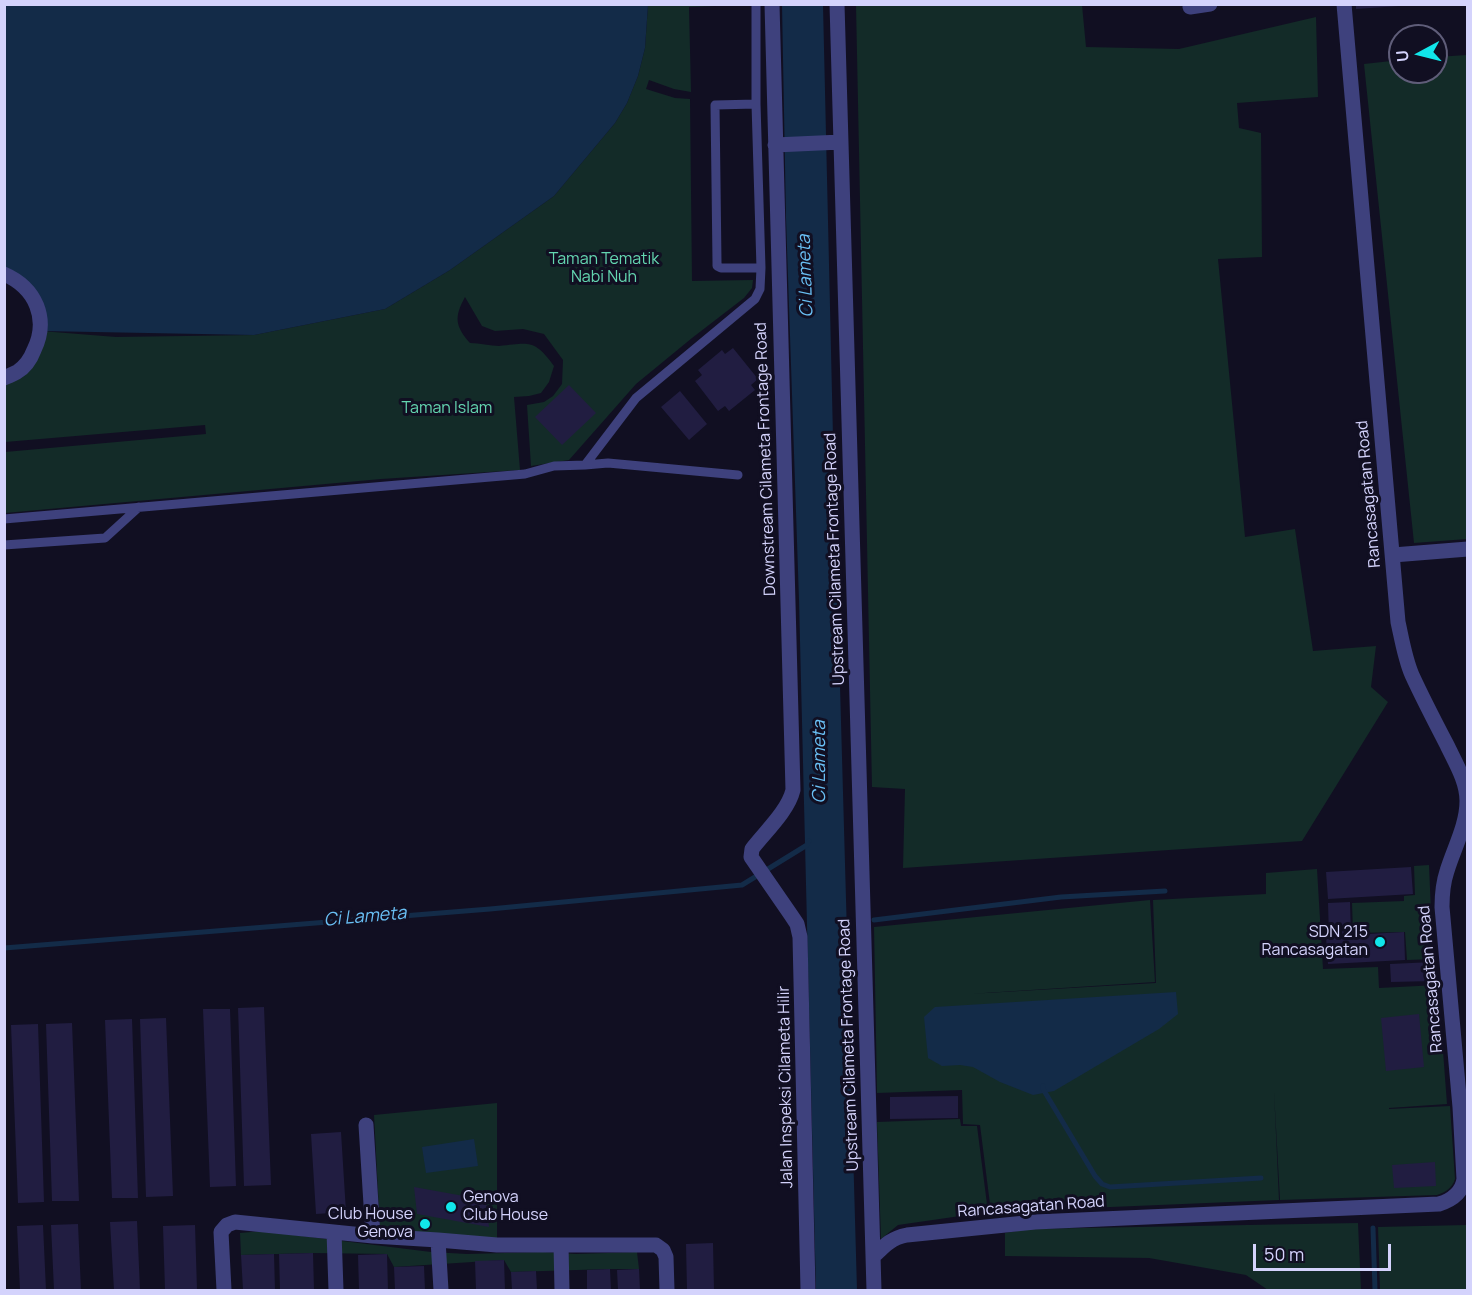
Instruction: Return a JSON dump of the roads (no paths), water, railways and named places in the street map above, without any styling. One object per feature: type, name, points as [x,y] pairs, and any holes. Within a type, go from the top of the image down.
[{"type":"street","name":"Downstream Cilameta Frontage Road","points":[[772,4],[781,144],[785,464],[793,790],[785,808],[752,849],[751,857],[774,891]]},
{"type":"street","name":"Upstream Cilameta Frontage Road","points":[[837,4],[835,142],[873,1257]]},
{"type":"street","points":[[1190,7],[1210,4]]},
{"type":"street","name":"Rancasagatan Road","points":[[873,1257],[889,1241],[898,1237],[1035,1222],[1439,1204],[1455,1197],[1463,1185],[1464,1106],[1442,891],[1446,872],[1466,814],[1466,783],[1411,674],[1398,622],[1344,4]]},
{"type":"street","points":[[781,144],[835,142]]},
{"type":"street","points":[[4,274],[27,288],[36,303],[41,322],[39,340],[31,358],[18,371],[4,378]]},
{"type":"street","points":[[1393,555],[1467,549]]},
{"type":"street","name":"Jalan Inspeksi Cilameta Hilir","points":[[774,891],[797,924],[800,937],[808,1290]]},
{"type":"street","points":[[366,1125],[373,1236]]},
{"type":"street","points":[[224,1290],[221,1232],[227,1225],[235,1222],[373,1236],[497,1245],[656,1245],[663,1250],[666,1257],[667,1290]]},
{"type":"street","points":[[334,1232],[336,1290]]},
{"type":"street","points":[[438,1240],[441,1290]]},
{"type":"street","points":[[561,1245],[562,1290]]},
{"type":"street","points":[[873,1257],[874,1290]]},
{"type":"lane","points":[[585,465],[636,398],[755,299],[760,289],[756,4]]},
{"type":"lane","points":[[756,104],[715,105],[717,266],[761,268]]},
{"type":"lane","points":[[4,519],[525,474],[554,466],[608,463],[738,475]]},
{"type":"lane","points":[[4,545],[105,538],[139,507]]},
{"type":"water","points":[[5,5],[648,5],[645,48],[638,76],[627,103],[615,123],[554,196],[450,270],[385,309],[254,335],[41,331],[36,303],[5,274]]},
{"type":"water","points":[[782,5],[823,5],[857,1290],[816,1290]]},
{"type":"water","points":[[1176,992],[1178,1014],[1159,1029],[1054,1091],[1033,1095],[1000,1082],[973,1067],[942,1066],[928,1058],[924,1017],[935,1007]]},
{"type":"water","points":[[474,1139],[478,1166],[426,1173],[422,1147]]},
{"type":"waterway","name":"Ci Lameta","points":[[4,948],[490,909],[742,885],[807,845],[809,841]]},
{"type":"waterway","points":[[874,920],[1061,897],[1165,891]]},
{"type":"waterway","points":[[1043,1086],[1095,1176],[1102,1184],[1110,1187],[1261,1178]]},
{"type":"waterway","points":[[1373,1228],[1375,1290]]},
{"type":"place","name":"SDN 215 Rancasagatan","points":[[1380,942]]},
{"type":"place","name":"Genova Club House","points":[[451,1207]]},
{"type":"place","name":"Club House Genova","points":[[425,1224]]},
{"type":"park label","name":"Taman Tematik Nabi Nuh","points":[[604,269]]},
{"type":"park label","name":"Taman Islam","points":[[447,409]]}]
